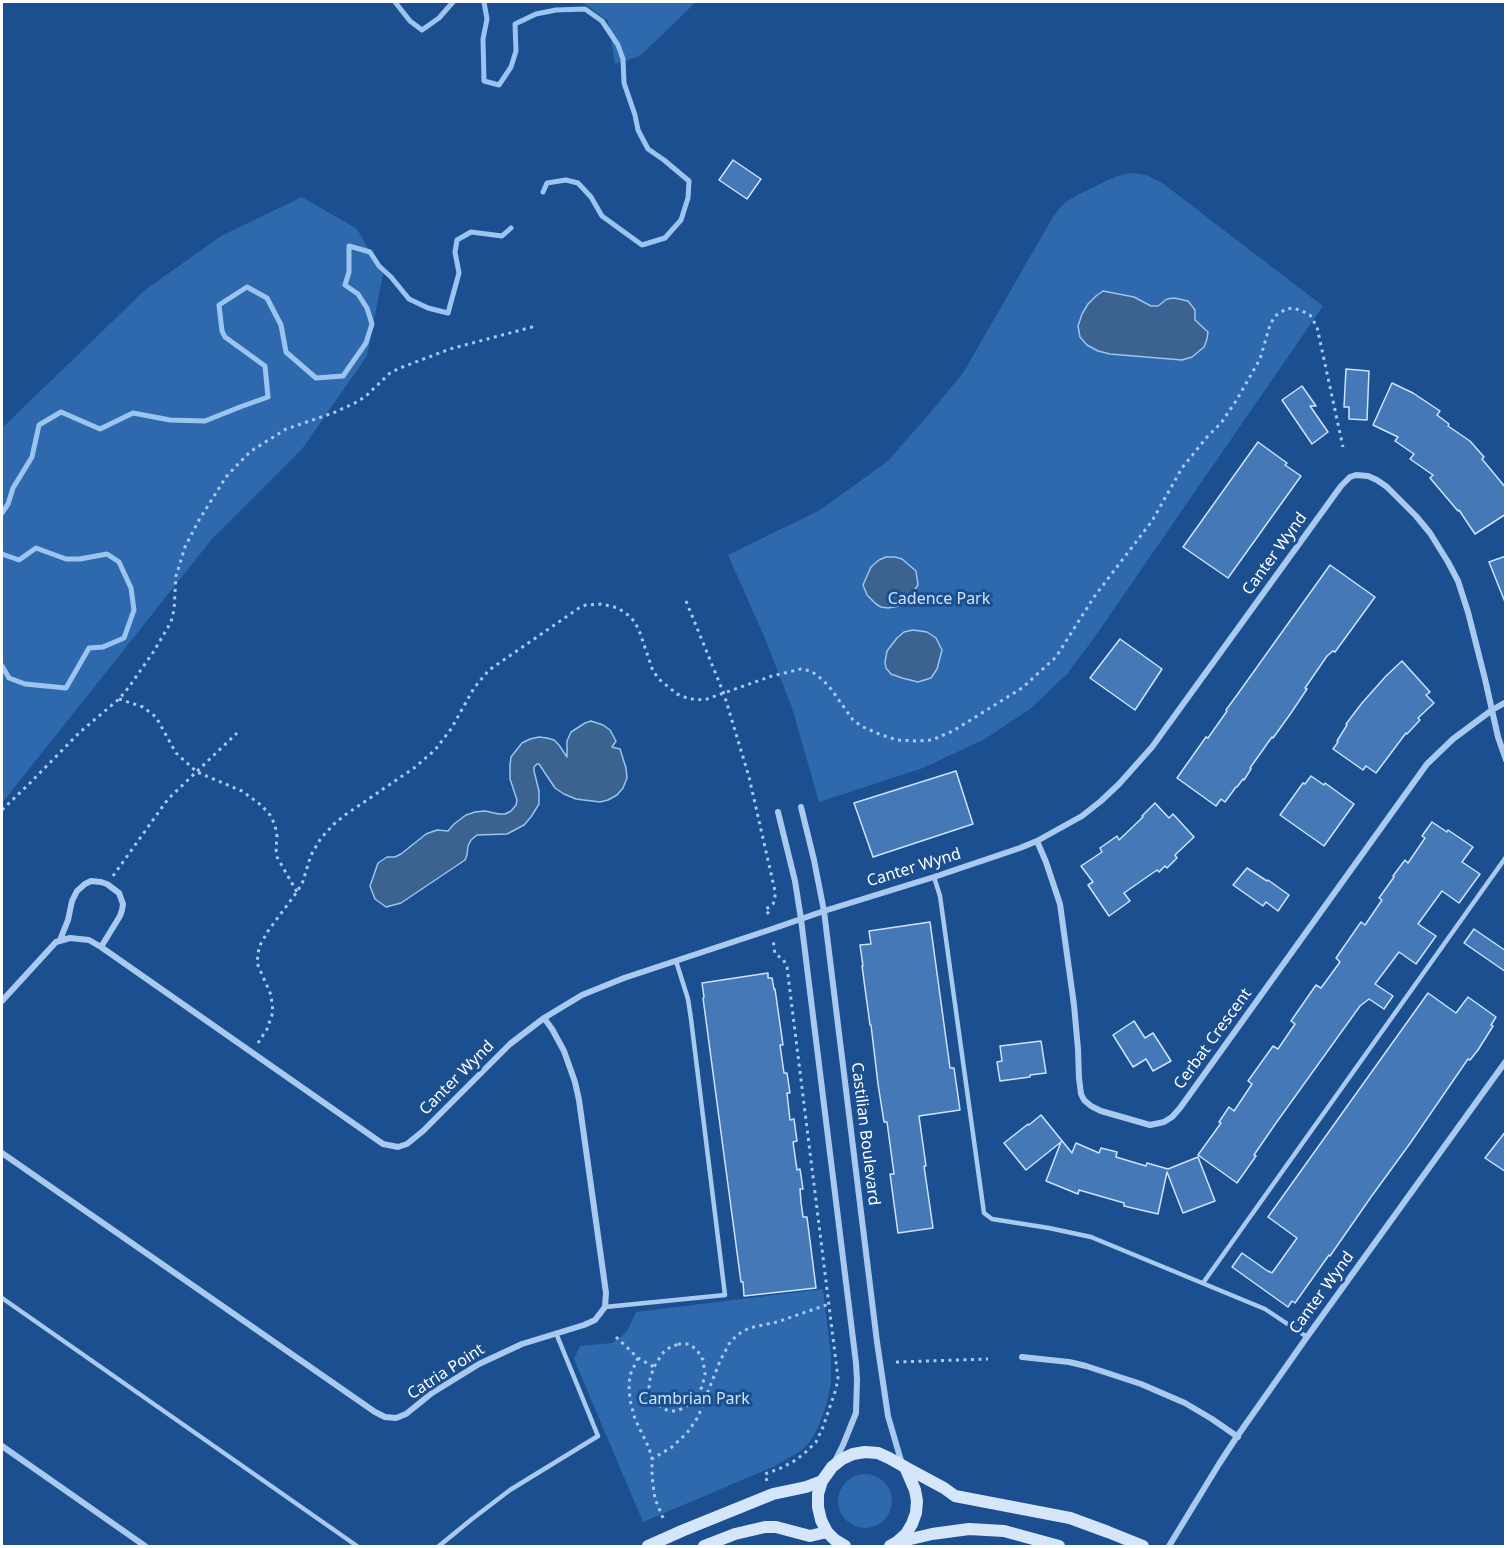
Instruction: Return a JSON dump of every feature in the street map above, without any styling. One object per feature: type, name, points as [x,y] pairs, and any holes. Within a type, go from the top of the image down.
[{"type":"street","name":"Canter Wynd","points":[[60,940],[83,939],[101,947],[377,1140],[398,1146],[407,1144],[497,1056],[544,1018],[600,986],[1037,841],[1082,816],[1101,801],[1152,747],[1341,486],[1350,477],[1356,475],[1368,476],[1386,487],[1416,516],[1448,561],[1458,581],[1468,612],[1498,737],[1506,760]]},
{"type":"street","name":"Cerbat Crescent","points":[[1037,841],[1060,904],[1078,1038],[1081,1094],[1091,1106],[1101,1111],[1150,1125],[1164,1122],[1180,1108],[1427,764],[1453,739],[1506,702]]},
{"type":"street","name":"Castilian Boulevard","points":[[801,807],[824,911],[888,1416],[904,1466]]},
{"type":"street","points":[[778,812],[795,881],[801,919],[858,1380],[856,1413],[843,1445],[822,1481],[818,1494],[821,1520],[835,1540],[845,1546]]},
{"type":"street","points":[[2,1001],[48,948],[60,940],[77,891],[91,881],[107,884],[119,893],[123,904],[122,910],[101,947]]},
{"type":"street","points":[[544,1018],[564,1051],[579,1100],[606,1293],[605,1307]]},
{"type":"street","name":"Canter Wynd","points":[[1169,1546],[1219,1464],[1307,1337],[1506,1061]]},
{"type":"street","name":"Catria Point","points":[[2,1153],[385,1417],[396,1418],[406,1414],[432,1393],[479,1364],[522,1344],[584,1326],[595,1320],[605,1307]]},
{"type":"street","points":[[1022,1357],[1069,1362],[1142,1384],[1185,1403],[1238,1437]]},
{"type":"street","points":[[2,1446],[145,1546]]},
{"type":"street","points":[[832,1467],[847,1457],[865,1452],[878,1453],[956,1496],[1070,1518],[1143,1546]]},
{"type":"street","points":[[893,1544],[906,1534],[916,1513],[915,1490],[904,1466]]},
{"type":"street","points":[[648,1546],[771,1490],[806,1487],[822,1481]]},
{"type":"street","points":[[704,1546],[751,1529],[765,1527],[776,1527],[810,1536],[828,1532]]},
{"type":"street","points":[[893,1544],[932,1534],[969,1529],[1004,1531],[1059,1546]]},
{"type":"lane","points":[[1203,1283],[1506,857]]},
{"type":"lane","points":[[934,877],[940,896],[984,1213],[992,1219],[1091,1237],[1265,1309],[1307,1337]]},
{"type":"lane","points":[[605,1307],[725,1295],[691,1019],[688,999],[676,961]]},
{"type":"lane","points":[[2,1298],[357,1546]]},
{"type":"lane","points":[[439,1546],[510,1490],[598,1436],[556,1333]]},
{"type":"path","points":[[251,1052],[267,1029],[273,1012],[271,995],[257,963],[259,947],[302,884],[311,855],[327,831],[345,815],[419,764],[435,750],[451,729],[474,688],[489,670],[579,608],[602,604],[618,608],[628,615],[639,630],[654,671],[667,687],[677,694],[697,700],[707,699],[772,676],[801,669],[811,671],[823,680],[853,720],[863,727],[897,740],[932,740],[953,731],[1022,688],[1056,657],[1094,597],[1152,520],[1182,468],[1226,416],[1260,359],[1269,325],[1275,316],[1286,309],[1293,308],[1310,315],[1317,327],[1343,447]]},
{"type":"path","points":[[2,810],[80,732],[119,699],[154,651],[171,622],[176,576],[185,547],[226,477],[251,451],[286,429],[357,402],[390,373],[400,368],[450,349],[536,326]]},
{"type":"path","points":[[686,601],[724,694],[749,777],[775,891],[773,904],[765,910],[772,918]]},
{"type":"path","points":[[119,699],[143,707],[156,717],[176,753],[197,772],[242,791],[270,815],[277,836],[277,857],[297,892]]},
{"type":"path","points":[[107,884],[168,799],[237,733]]},
{"type":"path","points":[[771,1490],[765,1474],[796,1460],[816,1442],[837,1389],[837,1366],[787,967],[783,959],[775,954],[774,944]]},
{"type":"path","points":[[652,1459],[672,1447],[687,1433],[698,1417],[723,1355],[737,1335],[749,1328],[777,1322],[829,1304]]},
{"type":"path","points":[[616,1337],[638,1358],[654,1367]]},
{"type":"path","points":[[678,1344],[688,1344],[697,1350],[703,1360],[705,1374],[701,1388],[694,1400],[684,1408],[669,1411],[655,1401],[650,1379],[654,1367],[667,1349],[678,1344]]},
{"type":"path","points":[[638,1358],[630,1375],[630,1400],[635,1419],[652,1459],[655,1499],[663,1518]]},
{"type":"path","points":[[896,1362],[988,1359]]},
{"type":"path","points":[[701,1388],[709,1391]]},
{"type":"green space","points":[[582,2],[696,2],[640,56],[615,64],[608,21]]},
{"type":"green space","name":"Cadence Park","points":[[1130,173],[1146,175],[1161,182],[1323,306],[1067,674],[1030,709],[985,739],[923,768],[819,802],[792,708],[766,641],[728,555],[820,510],[888,461],[963,373],[1062,205],[1075,196],[1117,176]]},
{"type":"green space","points":[[302,197],[357,229],[383,274],[367,356],[302,449],[212,539],[2,803],[2,428],[145,290],[221,236]]},
{"type":"green space","name":"Cambrian Park","points":[[823,1289],[831,1357],[831,1382],[827,1403],[810,1442],[799,1452],[773,1467],[643,1522],[574,1359],[580,1346],[612,1343],[627,1331],[636,1312]]},
{"type":"green space","points":[[865,1474],[875,1476],[884,1482],[890,1491],[892,1501],[890,1511],[884,1520],[875,1526],[865,1528],[855,1526],[846,1520],[840,1511],[838,1501],[840,1491],[846,1482],[855,1476]]},
{"type":"shaded area","points":[[1103,291],[1134,297],[1151,306],[1158,306],[1167,299],[1174,298],[1188,301],[1195,310],[1195,320],[1208,332],[1204,347],[1192,357],[1182,360],[1110,354],[1087,345],[1080,337],[1078,326],[1088,304]]},
{"type":"shaded area","points":[[886,557],[902,559],[916,571],[918,585],[908,599],[899,606],[888,608],[876,604],[867,595],[863,585],[871,567]]},
{"type":"shaded area","points":[[913,630],[927,632],[936,638],[942,650],[937,669],[931,678],[918,682],[891,674],[885,662],[887,651],[897,638],[904,632]]},
{"type":"shaded area","points":[[591,721],[610,730],[616,741],[612,747],[620,749],[627,778],[617,795],[600,802],[576,799],[555,788],[537,764],[534,771],[539,791],[539,804],[524,825],[507,834],[477,835],[468,846],[465,860],[401,903],[386,907],[375,899],[370,886],[378,863],[387,857],[401,854],[426,834],[437,830],[448,831],[466,815],[485,811],[505,814],[511,811],[517,800],[510,779],[511,757],[522,743],[539,737],[554,740],[567,757],[567,741],[571,732]]},
{"type":"building","points":[[733,160],[761,179],[747,199],[719,180]]},
{"type":"building","points":[[1346,369],[1369,371],[1367,420],[1349,419],[1349,407],[1344,407]]},
{"type":"building","points":[[1392,383],[1413,393],[1440,411],[1437,415],[1449,424],[1448,426],[1470,441],[1484,457],[1482,459],[1506,488],[1506,514],[1475,534],[1459,510],[1430,478],[1433,475],[1410,459],[1414,454],[1395,441],[1398,437],[1373,425]]},
{"type":"building","points":[[1302,386],[1316,406],[1310,406],[1328,432],[1312,444],[1282,400]]},
{"type":"building","points":[[1258,442],[1301,476],[1228,578],[1183,547]]},
{"type":"building","points":[[1506,556],[1506,602],[1505,602],[1489,562]]},
{"type":"building","points":[[1330,565],[1375,597],[1335,652],[1327,656],[1244,780],[1225,802],[1221,799],[1216,806],[1177,778],[1206,737],[1208,738]]},
{"type":"building","points":[[1120,639],[1162,669],[1135,710],[1090,678]]},
{"type":"building","points":[[1402,661],[1430,692],[1426,695],[1434,703],[1418,718],[1420,720],[1406,733],[1376,773],[1366,766],[1363,770],[1333,749],[1346,724],[1362,703]]},
{"type":"building","points":[[956,771],[973,824],[873,857],[854,803]]},
{"type":"building","points":[[1311,776],[1354,804],[1324,846],[1280,815],[1303,783],[1305,784]]},
{"type":"building","points":[[1155,803],[1169,818],[1173,814],[1194,837],[1175,855],[1177,858],[1167,868],[1165,866],[1159,872],[1157,870],[1124,893],[1130,901],[1109,916],[1088,885],[1093,882],[1081,866],[1102,852],[1100,848],[1117,836],[1119,840]]},
{"type":"building","points":[[1432,822],[1473,847],[1462,862],[1480,874],[1459,903],[1442,891],[1418,924],[1436,936],[1416,964],[1399,952],[1375,984],[1393,996],[1384,1009],[1369,999],[1360,1006],[1276,1123],[1237,1183],[1198,1155],[1221,1123],[1219,1122],[1229,1107],[1234,1111],[1252,1084],[1248,1081],[1273,1046],[1278,1049],[1295,1024],[1291,1021],[1316,985],[1321,988],[1340,962],[1336,958],[1361,922],[1365,925],[1382,900],[1379,898],[1393,876],[1405,860],[1408,863],[1425,838],[1422,836]]},
{"type":"building","points":[[1247,868],[1289,895],[1278,911],[1266,902],[1263,906],[1233,885]]},
{"type":"building","points":[[930,922],[950,1068],[954,1068],[960,1110],[919,1116],[933,1228],[898,1233],[890,1174],[894,1174],[887,1122],[884,1122],[878,1084],[860,945],[871,944],[869,931]]},
{"type":"building","points":[[1474,929],[1506,951],[1506,972],[1464,943]]},
{"type":"building","points":[[768,973],[768,978],[772,978],[775,989],[783,1045],[780,1045],[784,1073],[787,1073],[790,1093],[787,1093],[790,1120],[794,1119],[797,1141],[793,1142],[797,1170],[800,1169],[803,1189],[800,1189],[803,1217],[807,1217],[816,1288],[744,1296],[702,983]]},
{"type":"building","points":[[1428,993],[1456,1013],[1468,997],[1496,1017],[1491,1025],[1493,1026],[1330,1256],[1295,1303],[1292,1301],[1288,1307],[1232,1267],[1242,1253],[1272,1273],[1297,1238],[1268,1217]]},
{"type":"building","points":[[1134,1021],[1145,1038],[1153,1033],[1171,1061],[1153,1071],[1146,1059],[1133,1067],[1113,1035]]},
{"type":"building","points":[[1041,1041],[1046,1073],[1000,1081],[997,1062],[1002,1061],[1000,1046]]},
{"type":"building","points":[[1041,1115],[1072,1153],[1076,1143],[1099,1153],[1101,1148],[1117,1152],[1116,1157],[1146,1166],[1147,1163],[1168,1169],[1198,1157],[1215,1201],[1183,1213],[1167,1172],[1158,1214],[1124,1206],[1124,1203],[1079,1190],[1078,1194],[1046,1181],[1061,1142],[1026,1170],[1004,1143]]},
{"type":"building","points":[[1506,1131],[1506,1172],[1485,1158]]},
{"type":"waterway","points":[[395,2],[410,21],[422,30],[439,18],[453,2]]},
{"type":"waterway","points":[[484,2],[487,19],[483,39],[484,81],[499,85],[511,67],[516,51],[515,24],[536,14],[556,10],[585,9],[602,21],[618,45],[623,59],[624,83],[638,130],[648,149],[689,181],[688,198],[681,220],[665,238],[642,245],[602,216],[591,197],[578,183],[566,180],[547,183],[543,192]]},
{"type":"waterway","points":[[2,513],[8,504],[13,488],[32,457],[39,425],[61,412],[100,429],[133,413],[170,420],[205,421],[268,397],[265,366],[225,337],[222,331],[219,305],[247,287],[267,298],[281,325],[286,352],[316,378],[343,376],[366,343],[372,324],[367,308],[358,294],[345,285],[349,272],[349,246],[370,252],[379,266],[409,299],[428,308],[448,313],[459,273],[455,252],[457,240],[471,232],[502,236],[511,228]]},
{"type":"waterway","points":[[2,554],[19,560],[36,548],[66,559],[107,554],[119,562],[131,588],[134,610],[124,638],[103,647],[89,648],[66,688],[25,684],[9,678],[2,666]]}]
